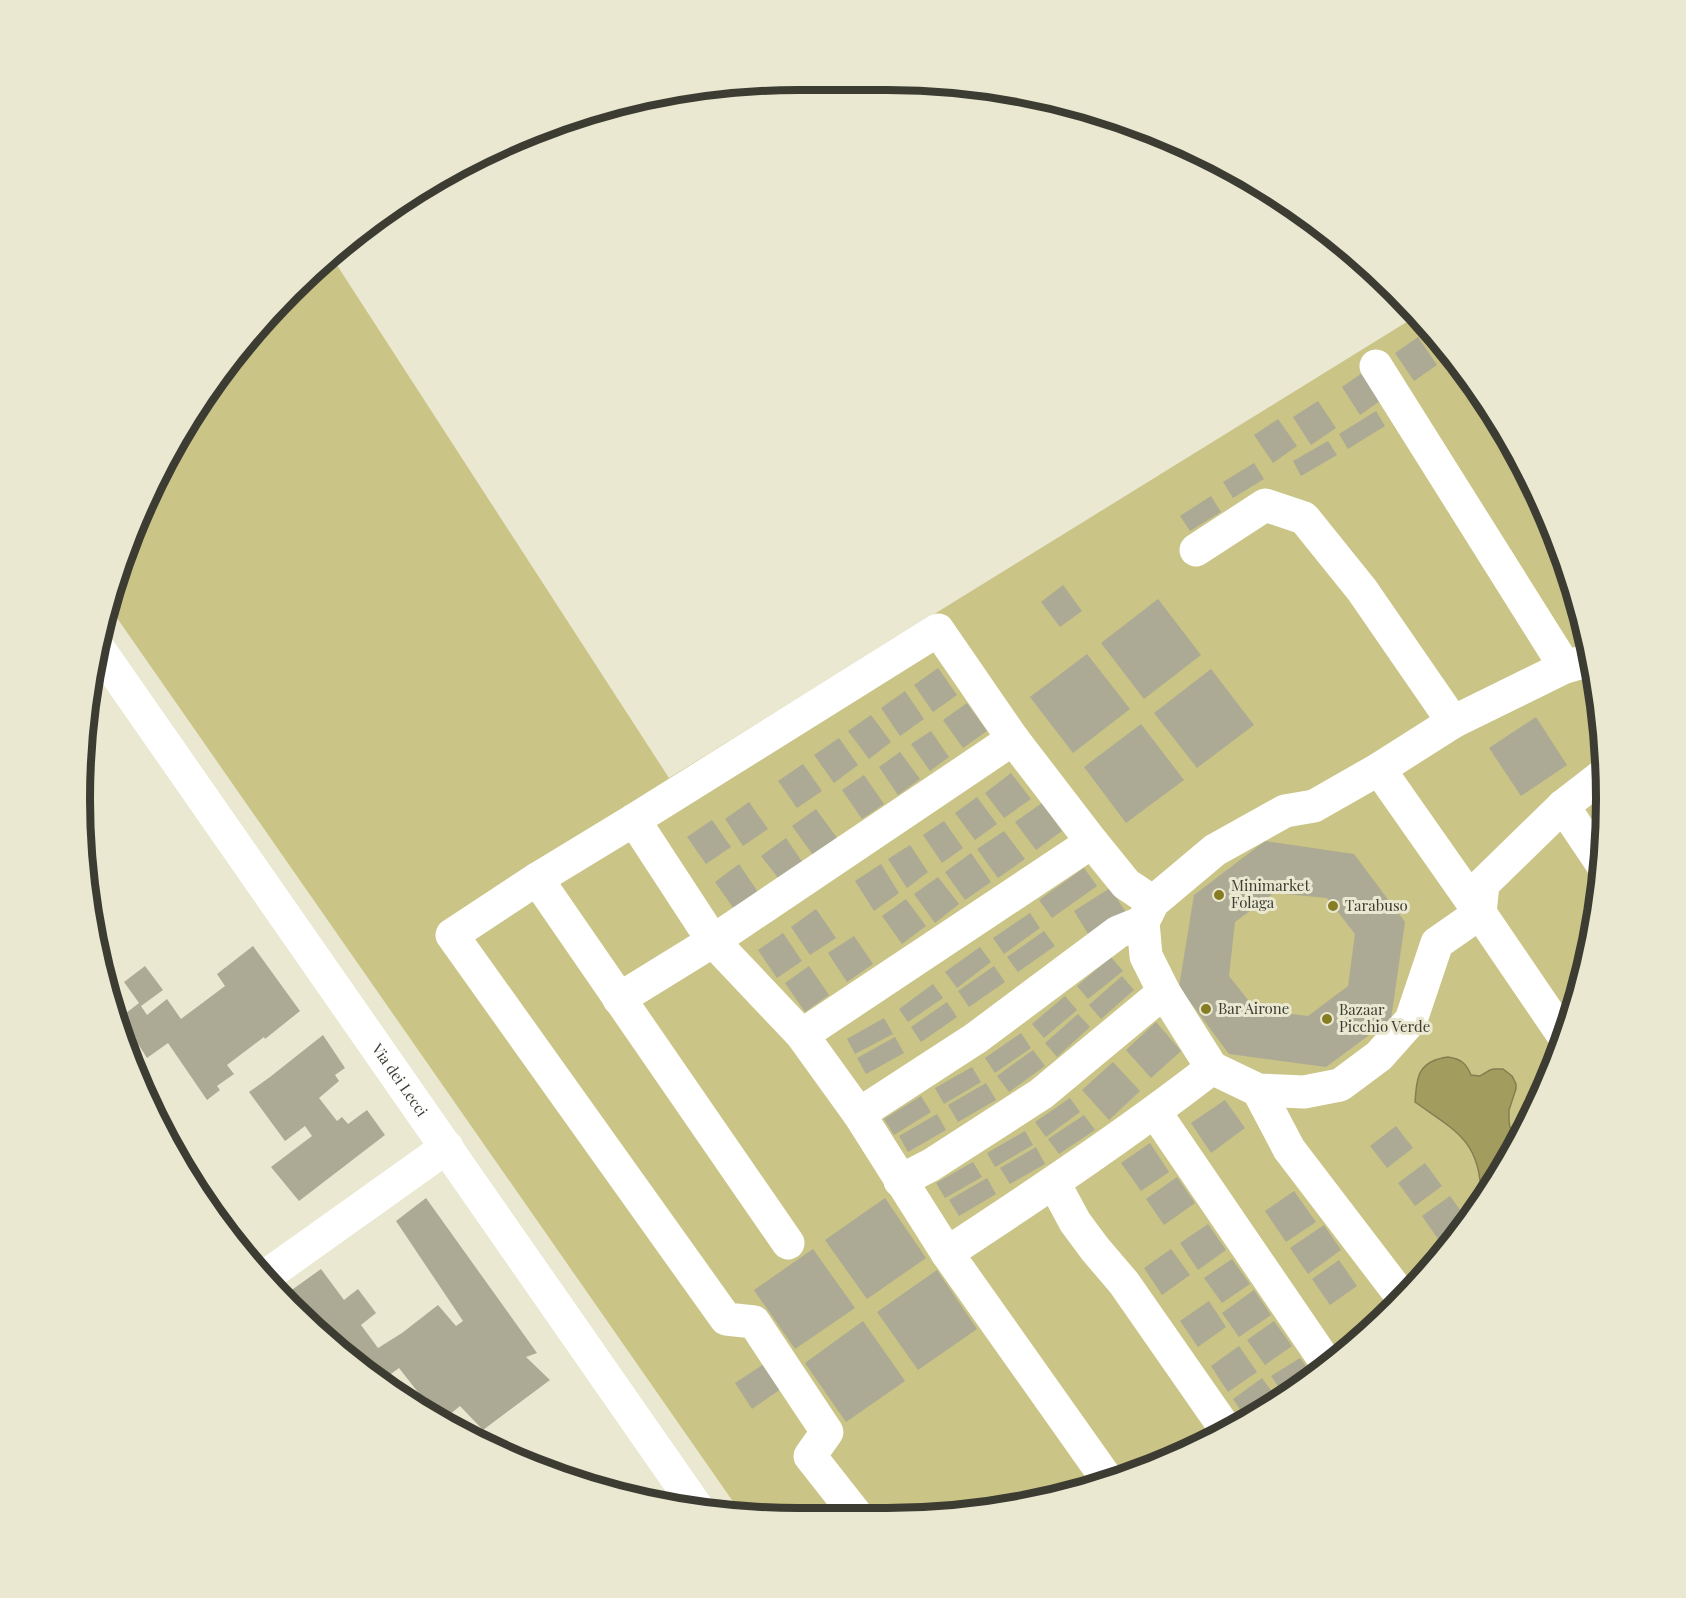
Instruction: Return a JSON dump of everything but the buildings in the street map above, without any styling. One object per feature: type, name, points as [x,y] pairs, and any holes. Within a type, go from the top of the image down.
[{"type":"street","points":[[859,1114],[976,1038],[1148,912],[1215,850],[1285,811],[1314,806],[1379,770],[1453,722],[1577,664],[1376,366]]},
{"type":"street","points":[[1196,550],[1265,505],[1304,518],[1362,590],[1453,722]]},
{"type":"street","points":[[852,1508],[810,1456],[828,1432],[754,1322],[726,1319],[452,935],[537,879],[938,630],[1013,739],[1148,912],[1146,956],[1164,992],[1212,1068],[1258,1090],[1304,1092],[1340,1086],[1379,1056],[1411,1020],[1437,943],[1480,913],[1483,884],[1563,806],[1595,781]]},
{"type":"street","name":"Via dei Lecci","points":[[105,657],[691,1499]]},
{"type":"street","points":[[619,999],[712,940],[1013,739]]},
{"type":"street","points":[[1379,770],[1558,1027]]},
{"type":"street","points":[[1563,806],[1593,851]]},
{"type":"street","points":[[634,820],[712,940],[802,1035],[859,1114],[947,1253],[1103,1474]]},
{"type":"street","points":[[802,1035],[1092,842]]},
{"type":"street","points":[[537,879],[788,1242]]},
{"type":"street","points":[[900,1181],[931,1165],[1041,1094],[1164,992]]},
{"type":"street","points":[[947,1253],[1054,1183],[1155,1112],[1212,1068]]},
{"type":"street","points":[[1258,1090],[1289,1149],[1397,1290]]},
{"type":"street","points":[[1155,1112],[1323,1358]]},
{"type":"street","points":[[272,1272],[447,1147]]},
{"type":"street","points":[[1054,1183],[1082,1231],[1124,1283],[1222,1424]]},
{"type":"shaded area","points":[[336,263],[669,778],[1409,320],[1449,367],[1477,405],[1523,485],[1542,528],[1572,615],[1590,706],[1596,799],[1590,892],[1582,937],[1572,983],[1542,1070],[1501,1154],[1477,1193],[1449,1231],[1420,1266],[1354,1332],[1281,1389],[1201,1435],[1158,1454],[1071,1484],[980,1502],[887,1508],[799,1508],[735,1504],[114,614],[144,528],[185,444],[209,405],[266,332]]},
{"type":"shaded area","points":[[1448,1057],[1463,1062],[1471,1075],[1480,1076],[1490,1070],[1503,1069],[1512,1076],[1516,1084],[1509,1110],[1510,1127],[1513,1132],[1480,1188],[1476,1161],[1462,1138],[1415,1102],[1418,1077],[1421,1071],[1430,1062]]},
{"type":"place","name":"Minimarket Folaga","points":[[1219,895]]},
{"type":"place","name":"Tarabuso","points":[[1333,906]]},
{"type":"place","name":"Bar Airone","points":[[1206,1009]]},
{"type":"place","name":"Bazaar Picchio Verde","points":[[1327,1019]]}]
